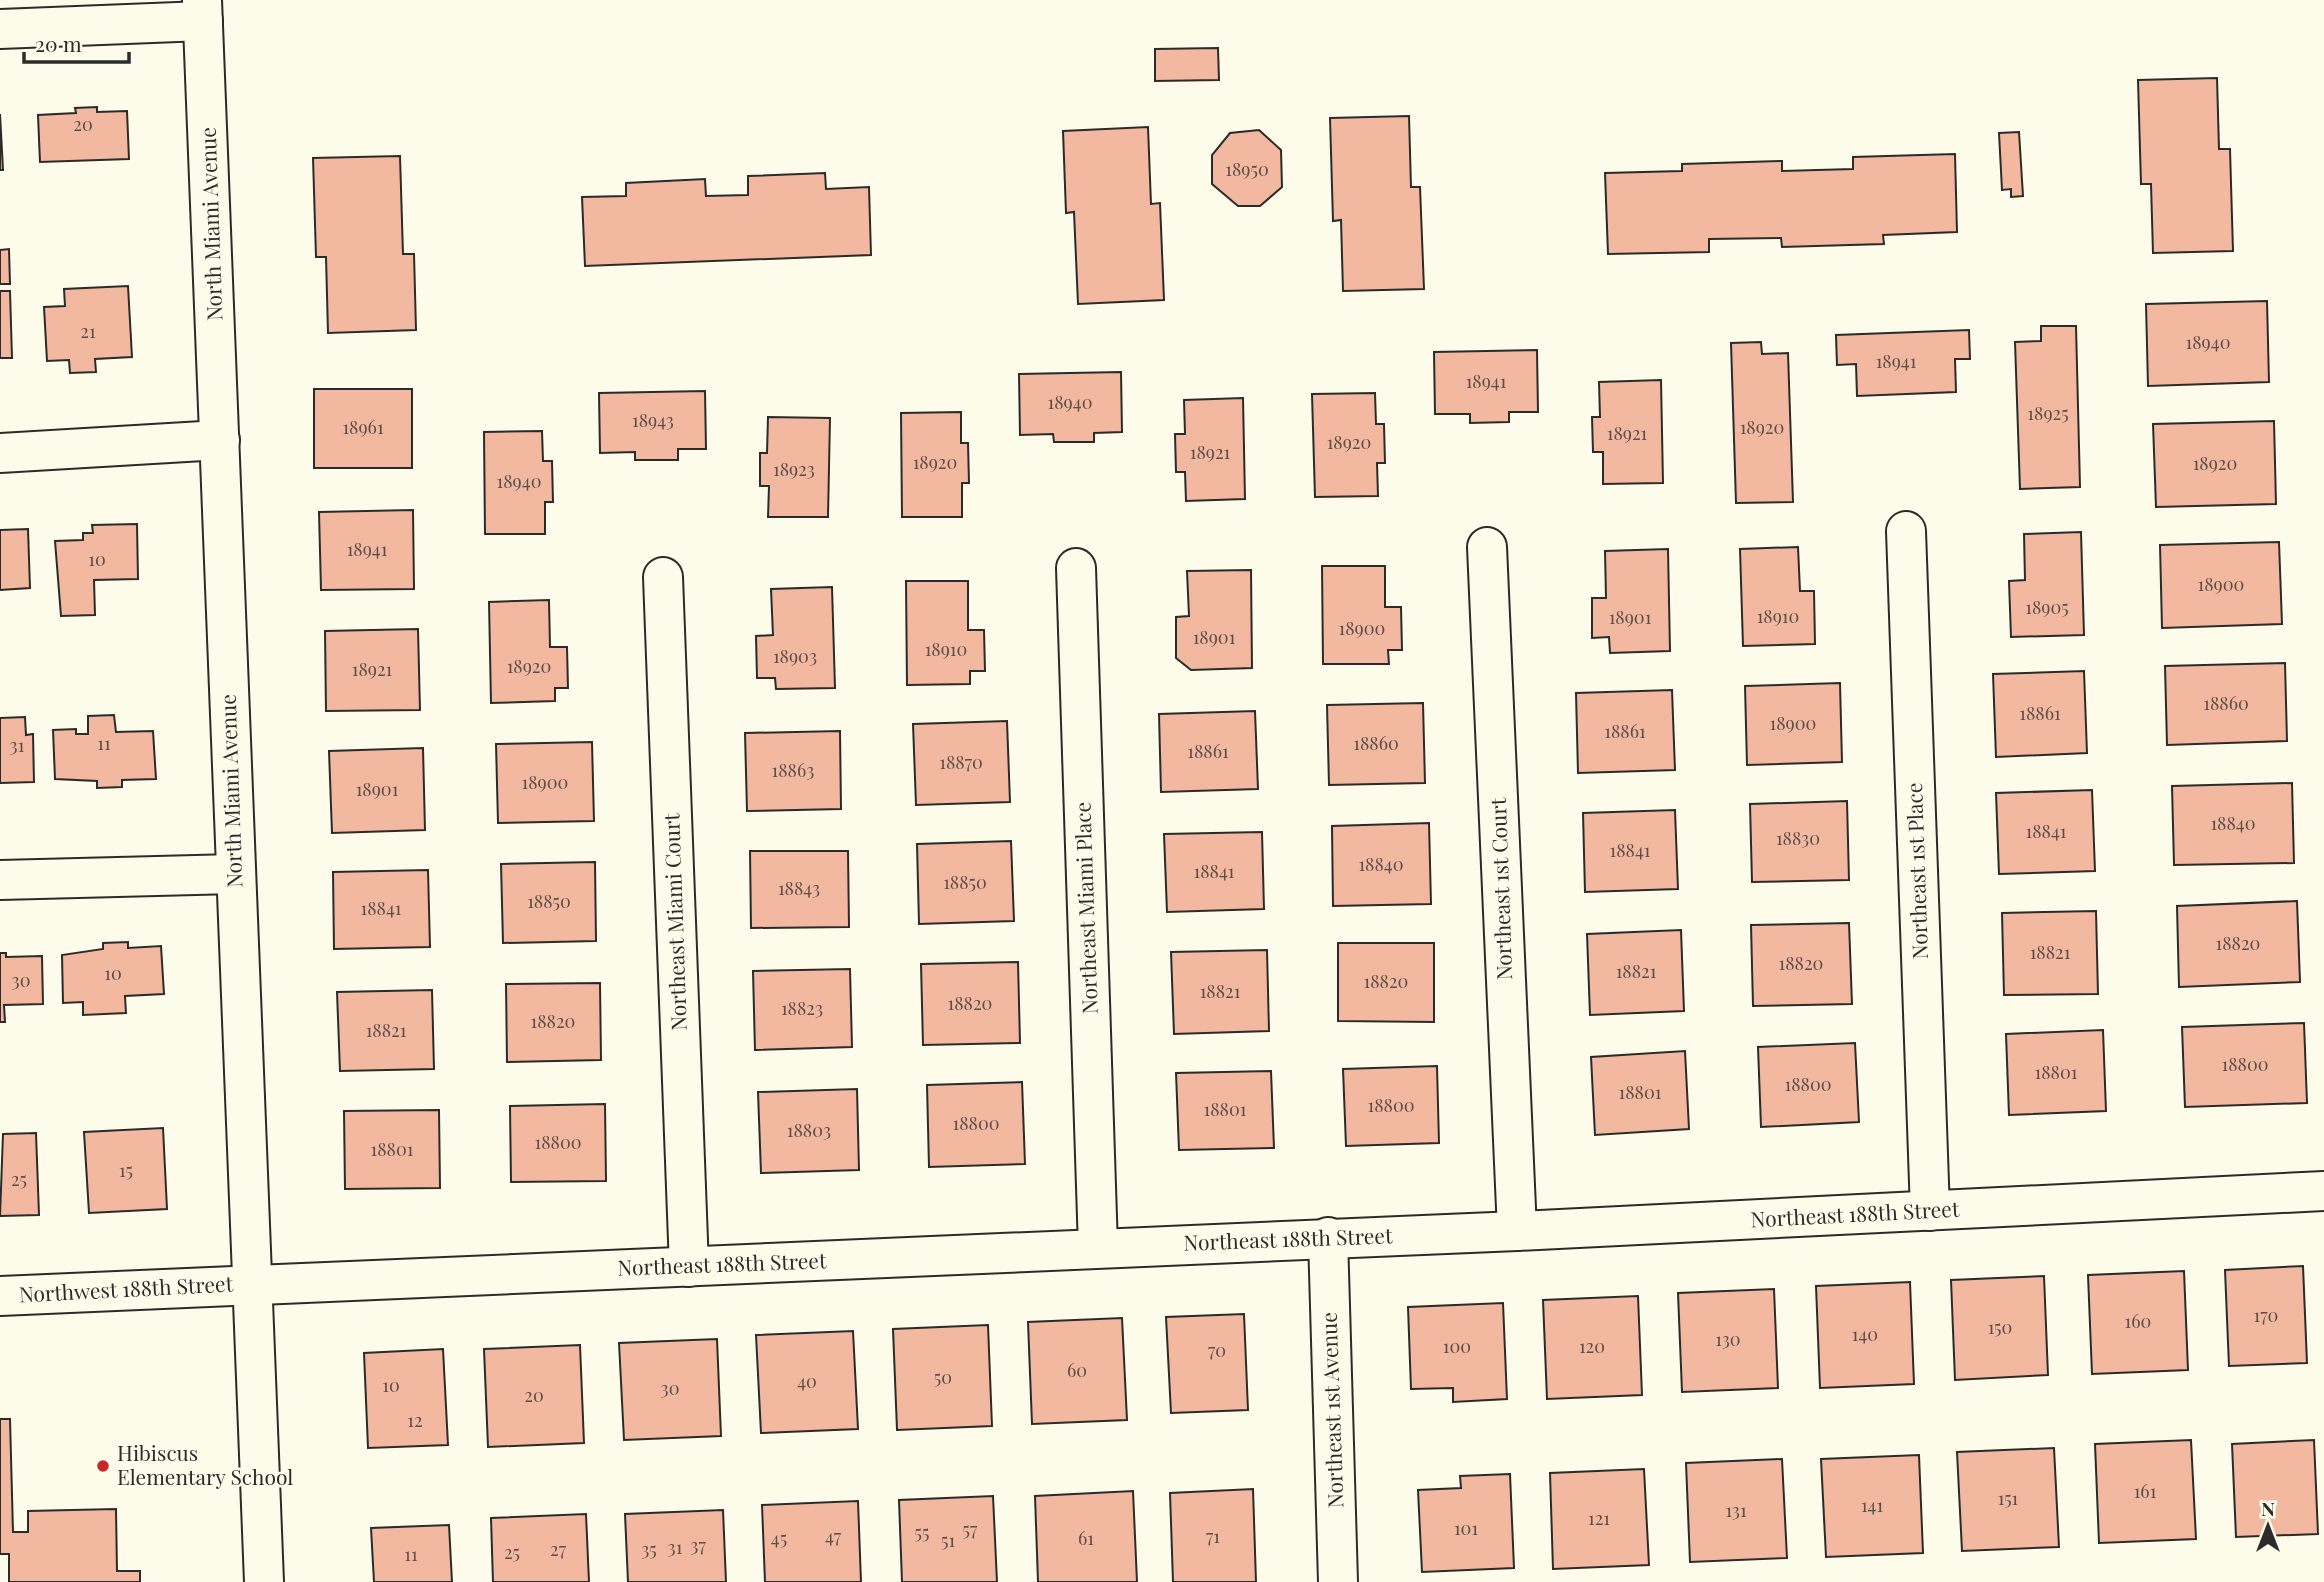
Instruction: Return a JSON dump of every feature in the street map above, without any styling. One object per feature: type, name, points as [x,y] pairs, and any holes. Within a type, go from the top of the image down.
[{"type":"street","points":[[0,29],[203,10]]},
{"type":"street","name":"North Miami Avenue","points":[[203,10],[264,1582]]},
{"type":"street","points":[[0,453],[220,440]]},
{"type":"street","name":"Northeast 1st Place","points":[[1906,531],[1930,1211]]},
{"type":"street","name":"Northeast 1st Court","points":[[1487,547],[1517,1231]]},
{"type":"street","name":"Northeast Miami Place","points":[[1076,568],[1098,1248]]},
{"type":"street","name":"Northeast Miami Court","points":[[663,577],[689,1267]]},
{"type":"street","points":[[0,880],[235,874]]},
{"type":"street","name":"Northeast 188th Street","points":[[252,1283],[1517,1231],[2324,1191]]},
{"type":"street","name":"Northeast 1st Avenue","points":[[1328,1237],[1338,1582]]},
{"type":"street","name":"Northwest 188th Street","points":[[0,1296],[252,1283]]},
{"type":"building","points":[[1218,48],[1219,80],[1155,81],[1155,49]]},
{"type":"building","points":[[2217,78],[2219,149],[2230,149],[2233,251],[2153,253],[2151,184],[2141,184],[2138,80]]},
{"type":"building","points":[[97,107],[97,112],[127,111],[129,159],[40,162],[38,115],[76,113],[75,108]]},
{"type":"building","points":[[0,114],[3,170],[0,170]]},
{"type":"building","points":[[1409,116],[1411,187],[1420,187],[1424,289],[1343,291],[1341,220],[1333,221],[1330,118]]},
{"type":"building","points":[[1148,127],[1151,204],[1160,203],[1164,300],[1078,304],[1074,212],[1066,213],[1063,131]]},
{"type":"building","points":[[1259,130],[1281,150],[1282,187],[1260,206],[1238,206],[1212,184],[1212,155],[1230,133]]},
{"type":"building","points":[[2019,132],[2023,196],[2011,197],[2011,189],[2002,190],[1999,133]]},
{"type":"building","points":[[1955,154],[1957,232],[1883,235],[1884,244],[1782,247],[1781,238],[1709,239],[1709,252],[1608,254],[1605,173],[1682,171],[1682,164],[1782,161],[1782,171],[1853,169],[1853,157]]},
{"type":"building","points":[[400,156],[403,254],[414,254],[416,330],[328,333],[326,257],[316,257],[313,158]]},
{"type":"building","points":[[825,173],[826,189],[869,187],[871,255],[585,266],[582,197],[626,196],[626,183],[705,179],[706,196],[748,195],[748,176]]},
{"type":"building","points":[[9,249],[10,284],[0,284],[0,250]]},
{"type":"building","points":[[128,286],[132,357],[95,359],[96,372],[70,373],[69,360],[47,361],[44,307],[65,306],[64,289]]},
{"type":"building","points":[[0,291],[10,291],[12,358],[0,358]]},
{"type":"building","points":[[2267,301],[2269,382],[2148,386],[2146,304]]},
{"type":"building","points":[[2041,326],[2076,326],[2080,487],[2020,489],[2015,342],[2041,341]]},
{"type":"building","points":[[1969,330],[1970,359],[1955,359],[1956,392],[1857,396],[1856,364],[1837,365],[1836,335]]},
{"type":"building","points":[[1761,342],[1762,354],[1788,353],[1793,502],[1736,503],[1731,343]]},
{"type":"building","points":[[1537,350],[1538,412],[1509,412],[1509,422],[1470,423],[1470,414],[1435,414],[1434,352]]},
{"type":"building","points":[[1121,372],[1122,432],[1094,433],[1094,442],[1054,442],[1053,434],[1020,435],[1019,374]]},
{"type":"building","points":[[1661,380],[1663,483],[1603,484],[1603,452],[1593,452],[1592,417],[1600,417],[1599,382]]},
{"type":"building","points":[[314,389],[412,389],[412,468],[314,468]]},
{"type":"building","points":[[705,391],[706,449],[678,449],[678,460],[635,460],[635,452],[600,453],[599,393]]},
{"type":"building","points":[[1375,393],[1376,424],[1384,424],[1385,463],[1377,463],[1378,496],[1315,497],[1312,394]]},
{"type":"building","points":[[1243,398],[1245,499],[1186,501],[1185,472],[1176,472],[1175,434],[1185,434],[1184,400]]},
{"type":"building","points":[[961,412],[961,443],[968,443],[969,483],[962,483],[962,517],[902,517],[901,413]]},
{"type":"building","points":[[768,417],[830,418],[828,517],[768,517],[769,486],[760,486],[760,453],[767,453]]},
{"type":"building","points":[[2274,421],[2276,504],[2156,507],[2153,424]]},
{"type":"building","points":[[542,431],[543,461],[552,461],[553,502],[545,502],[545,534],[485,534],[484,432]]},
{"type":"building","points":[[413,510],[414,589],[321,590],[319,512]]},
{"type":"building","points":[[137,524],[138,579],[94,580],[95,615],[61,616],[55,541],[83,540],[83,533],[93,533],[92,525]]},
{"type":"building","points":[[28,529],[30,588],[0,590],[0,530]]},
{"type":"building","points":[[2081,532],[2084,635],[2011,637],[2009,581],[2025,580],[2024,534]]},
{"type":"building","points":[[2279,542],[2282,624],[2162,628],[2160,545]]},
{"type":"building","points":[[1798,547],[1800,591],[1814,591],[1815,644],[1743,646],[1740,549]]},
{"type":"building","points":[[1668,549],[1670,651],[1610,653],[1609,637],[1592,638],[1592,598],[1606,598],[1605,551]]},
{"type":"building","points":[[1322,566],[1385,566],[1385,607],[1401,607],[1402,650],[1388,650],[1389,664],[1323,664]]},
{"type":"building","points":[[1251,570],[1252,668],[1191,670],[1176,658],[1176,617],[1189,616],[1187,571]]},
{"type":"building","points":[[906,581],[968,581],[968,630],[984,630],[985,671],[970,671],[970,684],[907,685]]},
{"type":"building","points":[[832,587],[835,688],[776,689],[775,678],[757,678],[756,636],[773,635],[771,589]]},
{"type":"building","points":[[549,600],[550,647],[567,647],[568,688],[555,688],[555,701],[491,703],[489,602]]},
{"type":"building","points":[[418,629],[420,710],[326,711],[325,631]]},
{"type":"building","points":[[2285,663],[2287,741],[2167,745],[2165,666]]},
{"type":"building","points":[[2084,671],[2087,753],[1996,757],[1993,674]]},
{"type":"building","points":[[1840,683],[1842,762],[1747,765],[1745,686]]},
{"type":"building","points":[[1672,690],[1675,770],[1578,773],[1576,693]]},
{"type":"building","points":[[1423,703],[1425,783],[1329,785],[1327,705]]},
{"type":"building","points":[[1255,711],[1258,789],[1161,792],[1159,714]]},
{"type":"building","points":[[114,715],[116,732],[153,731],[156,779],[122,780],[122,787],[97,788],[97,781],[55,779],[53,730],[76,729],[76,734],[88,734],[88,716]]},
{"type":"building","points":[[25,717],[26,735],[33,734],[34,782],[0,783],[0,718]]},
{"type":"building","points":[[1007,721],[1010,802],[916,805],[913,724]]},
{"type":"building","points":[[840,731],[841,809],[747,811],[745,733]]},
{"type":"building","points":[[592,742],[594,821],[498,823],[496,744]]},
{"type":"building","points":[[423,748],[425,830],[332,833],[329,751]]},
{"type":"building","points":[[2292,783],[2294,863],[2174,865],[2172,786]]},
{"type":"building","points":[[2092,790],[2095,871],[1999,874],[1996,793]]},
{"type":"building","points":[[1847,801],[1849,880],[1752,882],[1750,804]]},
{"type":"building","points":[[1675,810],[1678,889],[1585,892],[1583,813]]},
{"type":"building","points":[[1429,823],[1431,904],[1333,906],[1332,826]]},
{"type":"building","points":[[1262,832],[1264,909],[1167,912],[1164,834]]},
{"type":"building","points":[[1011,841],[1014,921],[919,924],[917,844]]},
{"type":"building","points":[[750,851],[848,851],[849,927],[751,928]]},
{"type":"building","points":[[595,862],[596,941],[503,943],[501,864]]},
{"type":"building","points":[[428,870],[430,947],[334,949],[333,872]]},
{"type":"building","points":[[2297,901],[2300,982],[2179,987],[2177,906]]},
{"type":"building","points":[[2096,911],[2098,994],[2004,995],[2002,913]]},
{"type":"building","points":[[1849,923],[1852,1004],[1753,1006],[1751,925]]},
{"type":"building","points":[[1681,930],[1684,1011],[1590,1015],[1587,934]]},
{"type":"building","points":[[128,942],[128,948],[161,946],[164,994],[125,996],[126,1013],[83,1015],[83,1002],[63,1003],[62,955],[103,949],[103,943]]},
{"type":"building","points":[[1338,943],[1434,943],[1434,1022],[1338,1021]]},
{"type":"building","points":[[1267,950],[1269,1031],[1174,1034],[1171,952]]},
{"type":"building","points":[[0,953],[6,953],[6,957],[42,956],[43,1004],[4,1005],[5,1022],[0,1022]]},
{"type":"building","points":[[1018,962],[1020,1043],[923,1045],[921,964]]},
{"type":"building","points":[[850,969],[852,1047],[755,1050],[753,971]]},
{"type":"building","points":[[600,983],[601,1060],[507,1062],[506,984]]},
{"type":"building","points":[[432,990],[434,1069],[340,1071],[337,992]]},
{"type":"building","points":[[2304,1023],[2307,1103],[2185,1107],[2182,1027]]},
{"type":"building","points":[[2103,1030],[2106,1111],[2009,1115],[2006,1034]]},
{"type":"building","points":[[1855,1043],[1859,1122],[1761,1127],[1758,1047]]},
{"type":"building","points":[[1685,1051],[1689,1129],[1595,1135],[1591,1057]]},
{"type":"building","points":[[1437,1066],[1439,1143],[1346,1146],[1343,1069]]},
{"type":"building","points":[[1271,1071],[1274,1148],[1179,1150],[1176,1073]]},
{"type":"building","points":[[1022,1082],[1025,1164],[929,1167],[927,1085]]},
{"type":"building","points":[[857,1089],[859,1170],[761,1173],[758,1092]]},
{"type":"building","points":[[605,1104],[606,1181],[511,1182],[510,1106]]},
{"type":"building","points":[[439,1110],[440,1188],[345,1189],[344,1111]]},
{"type":"building","points":[[163,1128],[167,1209],[89,1213],[84,1132]]},
{"type":"building","points":[[36,1133],[39,1215],[0,1216],[3,1134]]},
{"type":"building","points":[[2303,1266],[2307,1363],[2229,1366],[2225,1270]]},
{"type":"building","points":[[2184,1271],[2188,1370],[2092,1374],[2088,1275]]},
{"type":"building","points":[[2044,1276],[2048,1375],[1955,1380],[1951,1280]]},
{"type":"building","points":[[1910,1282],[1914,1384],[1820,1388],[1816,1286]]},
{"type":"building","points":[[1774,1289],[1778,1388],[1682,1392],[1678,1293]]},
{"type":"building","points":[[1638,1296],[1642,1395],[1547,1399],[1543,1300]]},
{"type":"building","points":[[1503,1303],[1507,1399],[1453,1402],[1453,1388],[1411,1389],[1408,1307]]},
{"type":"building","points":[[1244,1314],[1248,1410],[1171,1413],[1166,1317]]},
{"type":"building","points":[[1122,1318],[1127,1420],[1032,1424],[1028,1322]]},
{"type":"building","points":[[988,1325],[992,1426],[897,1430],[893,1329]]},
{"type":"building","points":[[853,1331],[858,1429],[761,1433],[756,1335]]},
{"type":"building","points":[[717,1339],[721,1436],[624,1440],[619,1343]]},
{"type":"building","points":[[580,1345],[584,1443],[488,1447],[484,1349]]},
{"type":"building","points":[[443,1349],[448,1445],[368,1448],[364,1353]]},
{"type":"building","points":[[0,1419],[10,1419],[13,1532],[28,1532],[28,1511],[116,1509],[117,1571],[140,1571],[140,1582],[9,1582],[9,1554],[0,1554]]},
{"type":"building","points":[[2191,1440],[2196,1539],[2099,1543],[2095,1444]]},
{"type":"building","points":[[2314,1440],[2318,1534],[2236,1537],[2232,1444]]},
{"type":"building","points":[[2054,1448],[2059,1547],[1962,1551],[1957,1452]]},
{"type":"building","points":[[1919,1455],[1923,1553],[1826,1557],[1821,1459]]},
{"type":"building","points":[[1782,1459],[1787,1558],[1690,1562],[1686,1463]]},
{"type":"building","points":[[1644,1469],[1649,1565],[1553,1569],[1550,1473]]},
{"type":"building","points":[[1510,1474],[1514,1568],[1422,1572],[1418,1490],[1461,1488],[1460,1476]]},
{"type":"building","points":[[1253,1489],[1256,1582],[1173,1582],[1170,1493]]},
{"type":"building","points":[[1133,1491],[1137,1582],[1038,1582],[1035,1496]]},
{"type":"building","points":[[993,1496],[997,1582],[902,1582],[899,1500]]},
{"type":"building","points":[[858,1501],[861,1582],[765,1582],[762,1505]]},
{"type":"building","points":[[723,1510],[726,1582],[628,1582],[625,1514]]},
{"type":"building","points":[[586,1514],[589,1582],[493,1582],[491,1518]]},
{"type":"building","points":[[449,1525],[452,1582],[374,1582],[371,1528]]},
{"type":"place","name":"Hibiscus Elementary School","points":[[103,1466]]}]
